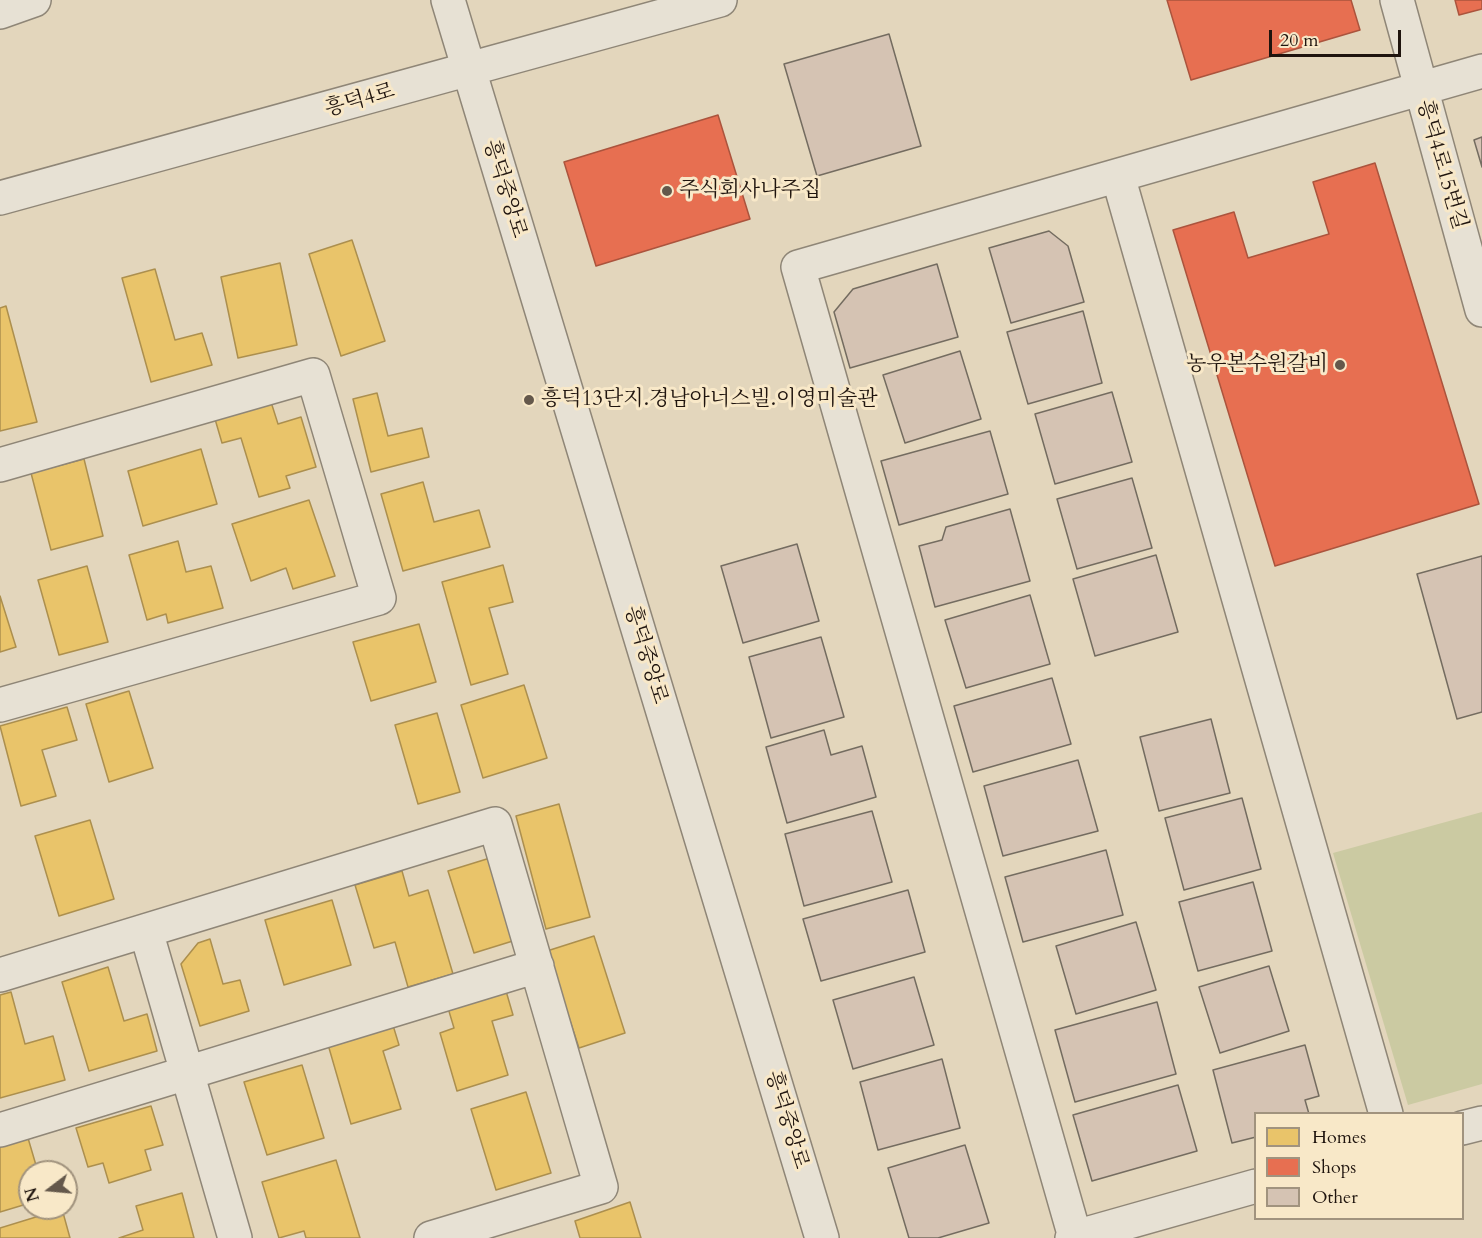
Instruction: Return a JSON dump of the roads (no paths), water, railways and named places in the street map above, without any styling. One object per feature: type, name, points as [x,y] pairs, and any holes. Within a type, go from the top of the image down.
[{"type":"street","points":[[0,12],[34,0]]},
{"type":"street","name":"흥덕중앙로","points":[[448,0],[822,1238]]},
{"type":"street","name":"흥덕4로","points":[[0,198],[469,71],[720,0]]},
{"type":"street","name":"흥덕4로15번길","points":[[1397,0],[1482,310]]},
{"type":"street","name":"흥덕4로15번길","points":[[1420,89],[1482,71]]},
{"type":"street","points":[[1254,1187],[1073,1238],[798,267],[1420,89]]},
{"type":"street","points":[[1118,176],[1386,1112]]},
{"type":"street","points":[[0,465],[313,375],[379,598],[0,705]]},
{"type":"street","points":[[0,975],[495,824],[601,1187],[431,1238]]},
{"type":"street","points":[[146,931],[236,1238]]},
{"type":"street","points":[[0,1130],[537,966]]},
{"type":"street","points":[[1464,1128],[1482,1123]]},
{"type":"place","name":"주식회사나주집","points":[[667,191]]},
{"type":"place","name":"농우본수원갈비","points":[[1340,365]]},
{"type":"place","name":"흥덕13단지.경남아너스빌.이영미술관","points":[[529,400]]}]
